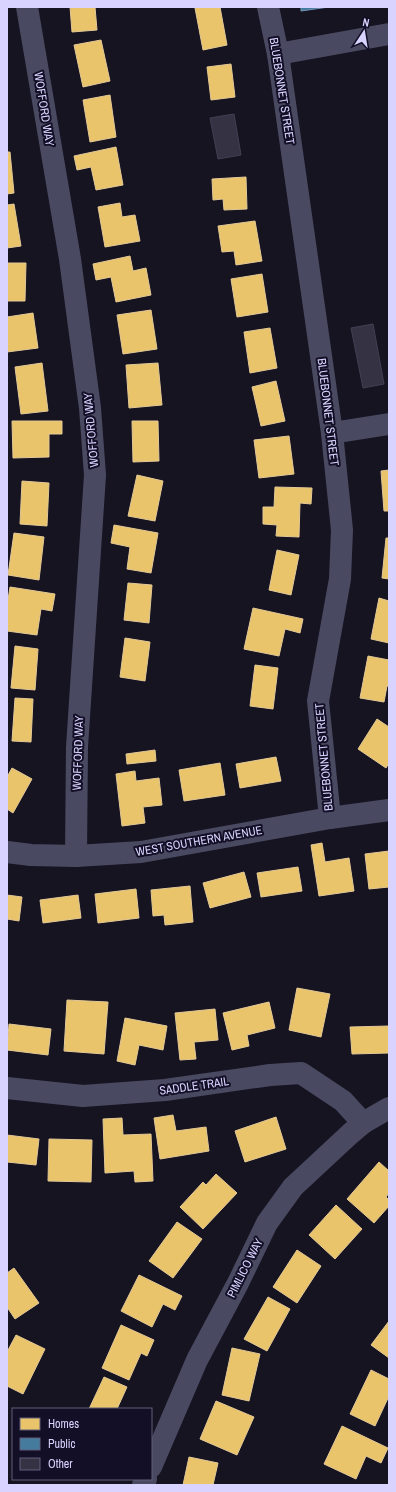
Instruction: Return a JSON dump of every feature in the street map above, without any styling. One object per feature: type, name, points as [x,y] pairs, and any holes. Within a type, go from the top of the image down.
[{"type":"street","name":"WOFFORD WAY","points":[[27,7],[70,259],[90,408],[95,475],[77,747],[76,856]]},
{"type":"street","name":"BLUEBONNET STREET","points":[[268,7],[278,54],[332,434],[342,537],[340,579],[318,701],[330,818]]},
{"type":"street","points":[[278,54],[389,34]]},
{"type":"street","points":[[332,434],[389,424]]},
{"type":"street","name":"WEST SOUTHERN AVENUE","points":[[7,852],[31,856],[76,856],[141,852],[330,818],[389,810]]},
{"type":"street","name":"SADDLE TRAIL","points":[[7,1088],[83,1096],[165,1090],[270,1075],[301,1073],[343,1101],[363,1123]]},
{"type":"street","name":"PIMLICO WAY","points":[[152,1465],[197,1360],[238,1283],[267,1223],[293,1187],[363,1123],[389,1108]]},
{"type":"building: Homes","points":[[70,7],[95,7],[97,30],[72,32]]},
{"type":"building: Homes","points":[[220,7],[227,45],[203,50],[195,8]]},
{"type":"building: Homes","points":[[101,40],[110,81],[83,87],[74,45]]},
{"type":"building: Homes","points":[[231,64],[235,97],[211,100],[207,67]]},
{"type":"building: Homes","points":[[110,95],[116,137],[90,142],[83,100]]},
{"type":"building: Homes","points":[[116,147],[123,185],[96,190],[91,167],[77,170],[74,156]]},
{"type":"building: Homes","points":[[7,152],[10,152],[14,193],[7,194]]},
{"type":"building: Homes","points":[[246,177],[247,209],[224,210],[223,199],[213,200],[212,179]]},
{"type":"building: Homes","points":[[120,203],[122,217],[135,215],[140,241],[105,247],[98,207]]},
{"type":"building: Homes","points":[[14,204],[21,246],[7,248],[7,205]]},
{"type":"building: Homes","points":[[255,221],[262,261],[236,265],[234,251],[222,252],[218,226]]},
{"type":"building: Homes","points":[[130,256],[133,271],[146,268],[151,295],[116,302],[111,277],[96,280],[93,264]]},
{"type":"building: Homes","points":[[7,263],[26,263],[25,301],[7,301]]},
{"type":"building: Homes","points":[[262,274],[268,312],[237,317],[231,279]]},
{"type":"building: Homes","points":[[151,310],[157,349],[123,354],[117,315]]},
{"type":"building: Homes","points":[[33,313],[38,348],[7,352],[7,317]]},
{"type":"building: Homes","points":[[270,328],[277,368],[250,373],[244,332]]},
{"type":"building: Homes","points":[[42,363],[48,411],[21,414],[15,367]]},
{"type":"building: Homes","points":[[158,363],[162,405],[129,408],[126,365]]},
{"type":"building: Homes","points":[[276,381],[285,421],[261,426],[252,387]]},
{"type":"building: Homes","points":[[12,421],[62,421],[62,434],[49,434],[49,457],[13,458]]},
{"type":"building: Homes","points":[[132,421],[158,421],[159,461],[133,462]]},
{"type":"building: Homes","points":[[289,436],[294,474],[259,478],[254,440]]},
{"type":"building: Homes","points":[[389,470],[389,511],[384,511],[381,471]]},
{"type":"building: Homes","points":[[137,475],[163,481],[155,521],[128,516]]},
{"type":"building: Homes","points":[[22,481],[49,483],[47,526],[20,524]]},
{"type":"building: Homes","points":[[275,487],[312,488],[311,504],[300,503],[299,537],[276,536],[277,525],[263,524],[263,507],[274,507]]},
{"type":"building: Homes","points":[[114,525],[158,533],[151,573],[127,569],[130,547],[111,543]]},
{"type":"building: Homes","points":[[14,533],[44,537],[39,580],[8,575]]},
{"type":"building: Homes","points":[[386,538],[389,538],[389,579],[382,578]]},
{"type":"building: Homes","points":[[277,550],[299,555],[291,595],[269,590]]},
{"type":"building: Homes","points":[[128,583],[152,585],[149,623],[124,620]]},
{"type":"building: Homes","points":[[10,587],[55,594],[52,611],[41,609],[37,635],[7,631],[7,606]]},
{"type":"building: Homes","points":[[379,598],[389,601],[389,643],[371,639]]},
{"type":"building: Homes","points":[[253,608],[303,619],[300,633],[285,629],[279,656],[244,649]]},
{"type":"building: Homes","points":[[125,638],[150,642],[145,681],[120,677]]},
{"type":"building: Homes","points":[[15,646],[38,649],[35,690],[11,688]]},
{"type":"building: Homes","points":[[368,656],[389,660],[389,686],[387,686],[384,702],[360,698]]},
{"type":"building: Homes","points":[[255,665],[278,668],[273,709],[250,706]]},
{"type":"building: Homes","points":[[15,698],[33,699],[31,742],[12,741]]},
{"type":"building: Homes","points":[[377,719],[389,727],[389,763],[386,768],[358,749]]},
{"type":"building: Homes","points":[[155,750],[156,761],[127,764],[126,754]]},
{"type":"building: Homes","points":[[276,757],[281,781],[240,788],[236,764]]},
{"type":"building: Homes","points":[[220,763],[225,795],[184,801],[179,770]]},
{"type":"building: Homes","points":[[12,768],[32,779],[13,813],[7,809],[7,777]]},
{"type":"building: Homes","points":[[135,771],[136,781],[159,778],[162,805],[143,807],[145,823],[122,826],[116,774]]},
{"type":"building: Homes","points":[[322,843],[325,862],[349,858],[354,891],[319,896],[311,845]]},
{"type":"building: Homes","points":[[389,851],[389,887],[369,889],[365,854]]},
{"type":"building: Homes","points":[[298,867],[302,891],[261,897],[257,873]]},
{"type":"building: Homes","points":[[244,872],[251,897],[210,908],[203,883]]},
{"type":"building: Homes","points":[[190,886],[193,922],[165,925],[164,915],[153,916],[151,890]]},
{"type":"building: Homes","points":[[136,889],[139,918],[98,923],[95,894]]},
{"type":"building: Homes","points":[[7,895],[22,897],[19,921],[7,919]]},
{"type":"building: Homes","points":[[78,895],[81,918],[43,923],[40,900]]},
{"type":"building: Homes","points":[[297,988],[330,994],[321,1037],[289,1030]]},
{"type":"building: Homes","points":[[67,1000],[108,1002],[104,1054],[64,1051]]},
{"type":"building: Homes","points":[[269,1002],[275,1028],[247,1035],[249,1046],[232,1050],[223,1013]]},
{"type":"building: Homes","points":[[215,1009],[218,1040],[194,1042],[196,1059],[180,1060],[175,1013]]},
{"type":"building: Homes","points":[[125,1018],[167,1026],[163,1050],[139,1045],[135,1065],[117,1061]]},
{"type":"building: Homes","points":[[9,1024],[51,1029],[48,1055],[7,1050]]},
{"type":"building: Homes","points":[[389,1026],[389,1053],[352,1054],[350,1027]]},
{"type":"building: Homes","points":[[173,1115],[176,1131],[206,1127],[209,1151],[160,1159],[154,1118]]},
{"type":"building: Homes","points":[[276,1117],[286,1149],[245,1162],[235,1131]]},
{"type":"building: Homes","points":[[122,1118],[123,1135],[151,1134],[153,1181],[135,1182],[134,1171],[105,1173],[103,1119]]},
{"type":"building: Homes","points":[[7,1135],[39,1139],[36,1165],[7,1162]]},
{"type":"building: Homes","points":[[49,1139],[92,1140],[91,1182],[48,1181]]},
{"type":"building: Homes","points":[[379,1162],[389,1171],[389,1193],[386,1197],[389,1200],[389,1206],[374,1223],[347,1199]]},
{"type":"building: Homes","points":[[216,1174],[237,1193],[203,1229],[180,1207],[203,1182],[206,1185]]},
{"type":"building: Homes","points":[[336,1205],[362,1229],[335,1259],[309,1235]]},
{"type":"building: Homes","points":[[177,1222],[202,1239],[173,1278],[149,1261]]},
{"type":"building: Homes","points":[[297,1250],[321,1266],[297,1303],[273,1287]]},
{"type":"building: Homes","points":[[14,1268],[39,1303],[15,1319],[7,1307],[7,1273]]},
{"type":"building: Homes","points":[[139,1275],[182,1296],[175,1310],[163,1304],[152,1327],[121,1311]]},
{"type":"building: Homes","points":[[268,1297],[290,1309],[267,1351],[244,1339]]},
{"type":"building: Homes","points":[[389,1321],[389,1358],[371,1345]]},
{"type":"building: Homes","points":[[121,1325],[154,1340],[147,1356],[141,1353],[129,1380],[102,1368]]},
{"type":"building: Homes","points":[[16,1335],[45,1349],[23,1394],[7,1386],[7,1352]]},
{"type":"building: Homes","points":[[232,1348],[260,1354],[249,1401],[222,1395]]},
{"type":"building: Homes","points":[[371,1370],[389,1379],[389,1396],[375,1426],[350,1414]]},
{"type":"building: Homes","points":[[104,1377],[127,1387],[117,1408],[89,1408]]},
{"type":"building: Homes","points":[[216,1401],[254,1417],[237,1455],[200,1439]]},
{"type":"building: Homes","points":[[342,1426],[388,1448],[381,1463],[366,1456],[356,1479],[324,1464]]},
{"type":"building: Homes","points":[[189,1457],[218,1463],[213,1485],[183,1485]]},
{"type":"building: Public","points":[[301,7],[329,7],[301,11]]},
{"type":"building: Other","points":[[234,114],[241,155],[218,159],[210,118]]},
{"type":"building: Other","points":[[373,324],[384,384],[363,388],[351,328]]}]
